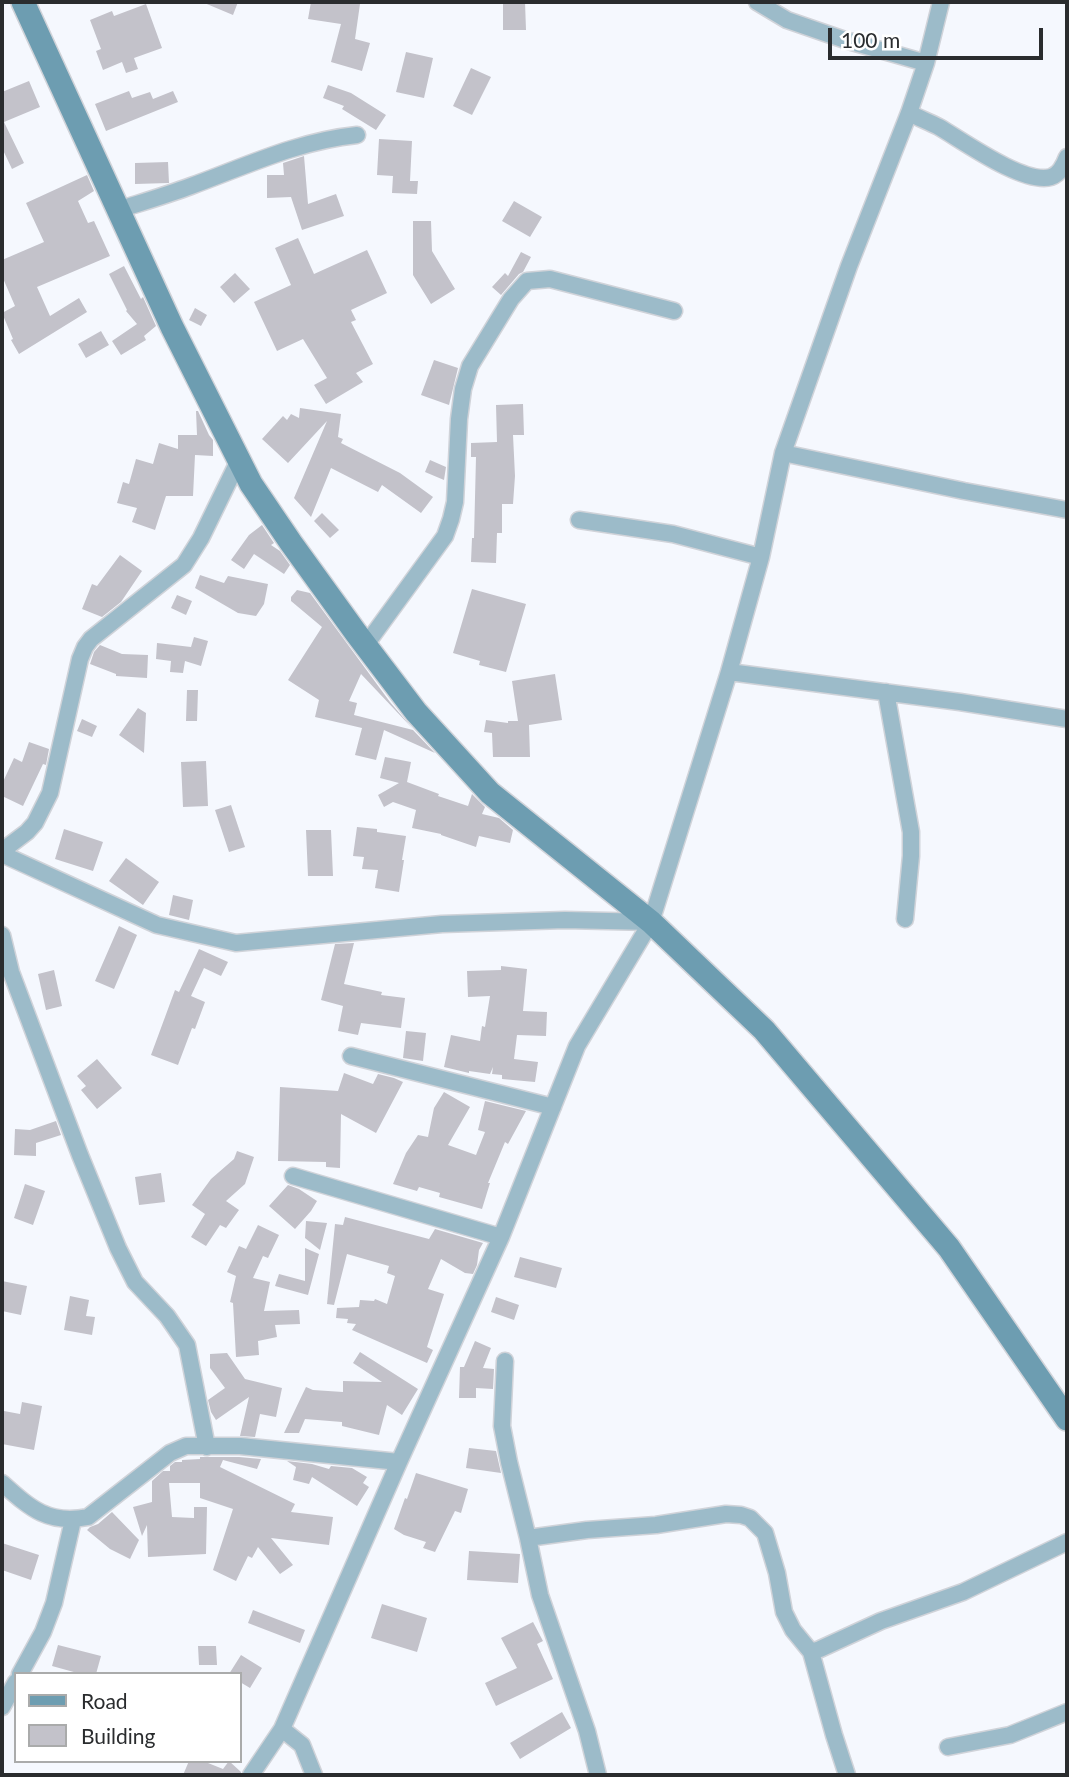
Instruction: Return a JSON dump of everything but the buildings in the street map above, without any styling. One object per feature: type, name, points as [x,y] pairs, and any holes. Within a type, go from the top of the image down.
[{"type":"street","points":[[23,2],[172,327],[251,484],[365,646],[416,712],[490,793],[651,922],[764,1030],[948,1248],[1067,1419]]},
{"type":"street","points":[[757,2],[787,20],[926,63]]},
{"type":"street","points":[[251,1775],[282,1729],[501,1237],[577,1046],[651,922],[729,672],[761,557],[783,453],[849,266],[909,113],[942,2]]},
{"type":"street","points":[[909,113],[937,126],[1003,165],[1029,176],[1048,178],[1058,174],[1067,157]]},
{"type":"street","points":[[118,210],[277,153],[330,138],[357,135]]},
{"type":"street","points":[[365,646],[444,536],[452,519],[459,419],[463,389],[470,366],[511,299],[527,281],[550,279],[674,311]]},
{"type":"street","points":[[783,453],[1067,510]]},
{"type":"street","points":[[239,460],[201,538],[184,565],[91,639],[85,647],[79,659],[50,793],[27,832],[2,852],[157,925],[236,943],[442,924],[565,920],[651,922]]},
{"type":"street","points":[[579,520],[673,534],[761,557]]},
{"type":"street","points":[[729,672],[960,702],[1067,719]]},
{"type":"street","points":[[886,692],[911,832],[905,919]]},
{"type":"street","points":[[2,935],[11,972],[118,1248],[135,1282],[167,1317],[187,1345],[207,1447]]},
{"type":"street","points":[[351,1056],[553,1107]]},
{"type":"street","points":[[293,1176],[501,1237]]},
{"type":"street","points":[[505,1361],[502,1426],[509,1462],[540,1595],[587,1731],[598,1775]]},
{"type":"street","points":[[2,1483],[25,1504],[48,1516],[73,1520],[88,1517],[170,1453],[186,1446],[240,1446],[399,1462]]},
{"type":"street","points":[[528,1538],[656,1525],[726,1514],[750,1518],[765,1533],[778,1573],[788,1621],[811,1651],[847,1775]]},
{"type":"street","points":[[21,1672],[43,1632],[54,1602],[73,1520]]},
{"type":"street","points":[[811,1651],[881,1621],[963,1592],[1067,1542]]},
{"type":"street","points":[[2,1707],[14,1686]]},
{"type":"street","points":[[948,1747],[1010,1735],[1067,1712]]},
{"type":"street","points":[[282,1729],[302,1745],[314,1775]]}]
